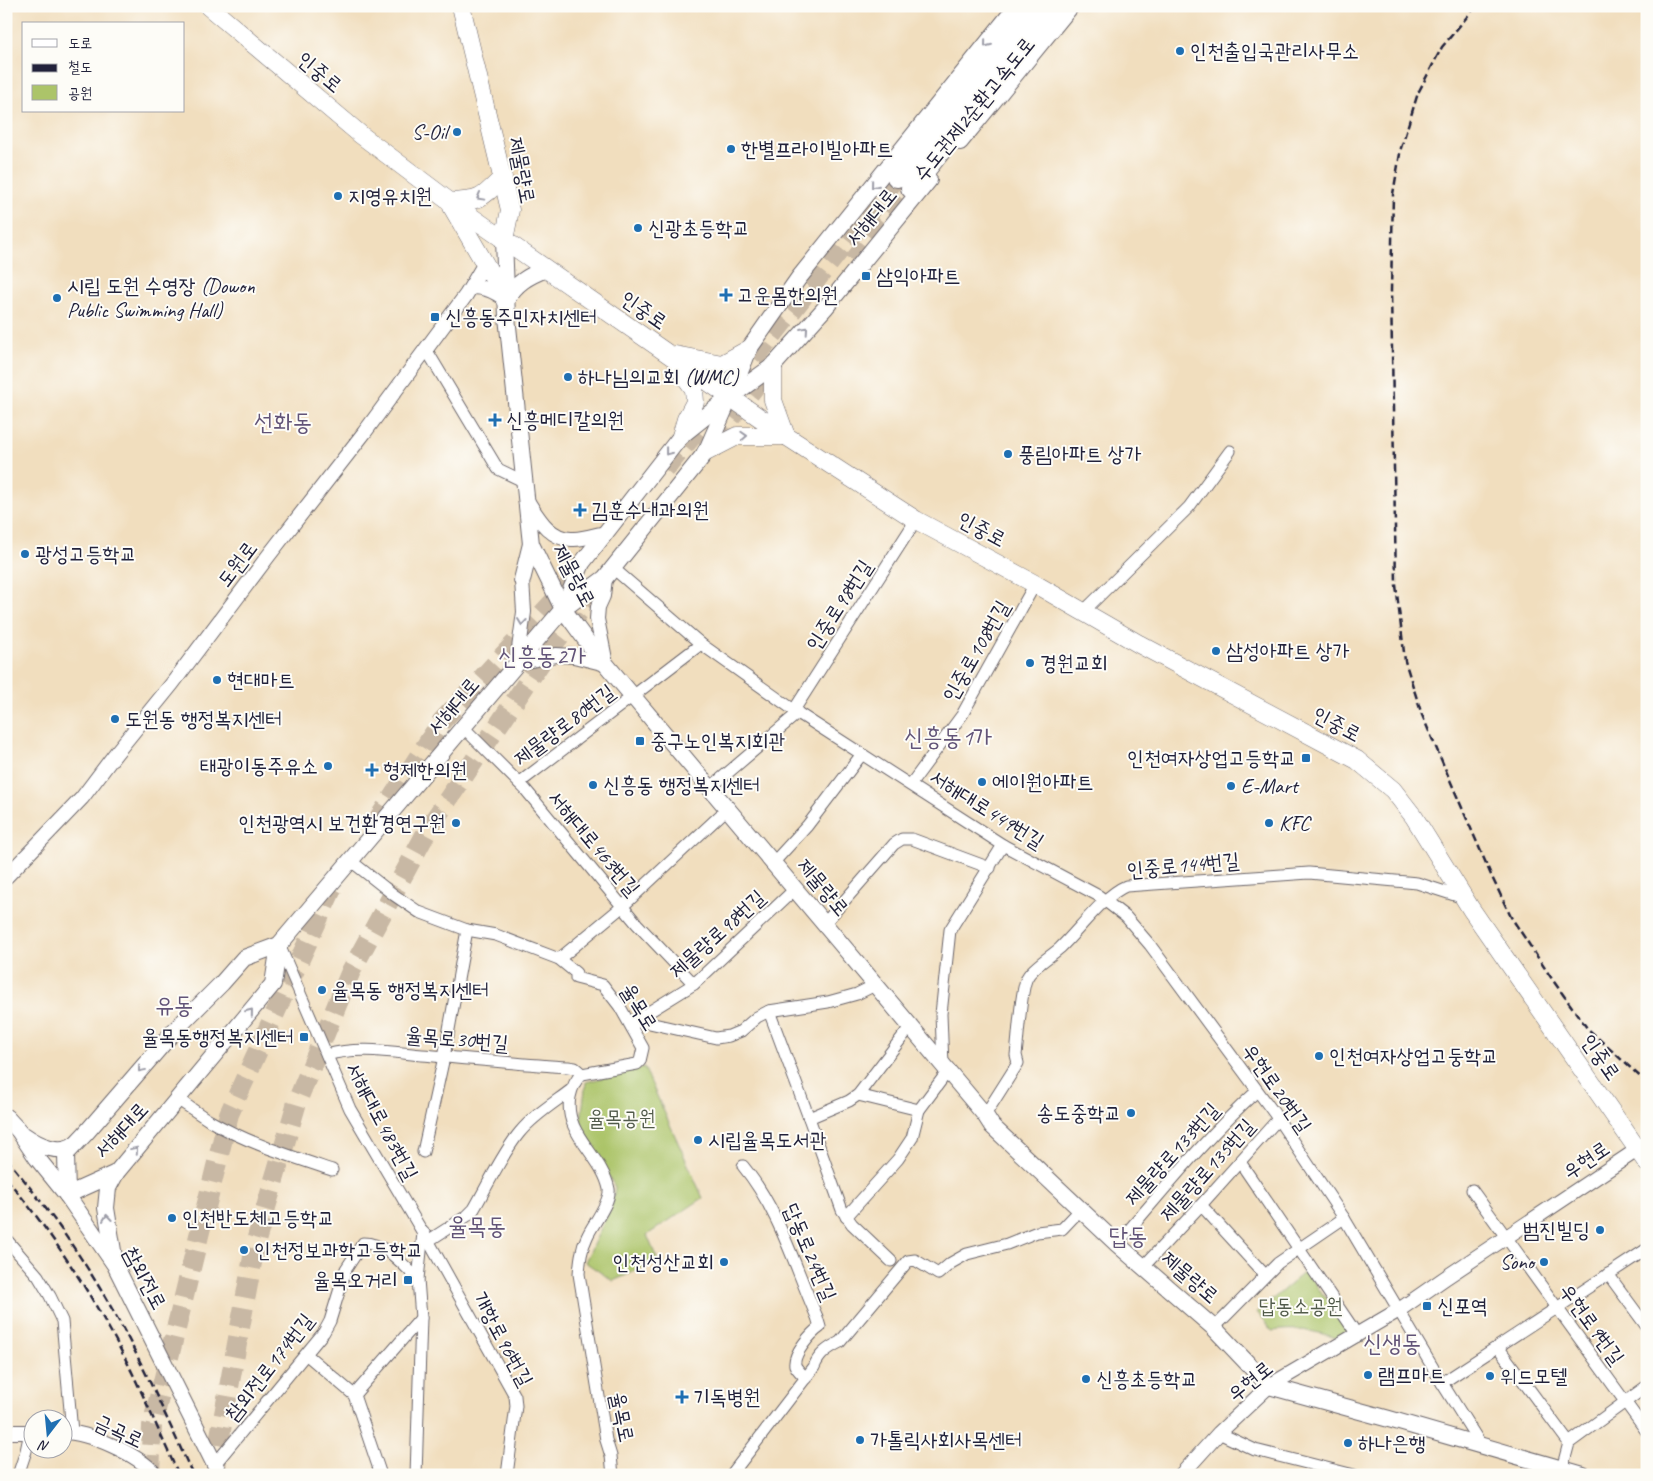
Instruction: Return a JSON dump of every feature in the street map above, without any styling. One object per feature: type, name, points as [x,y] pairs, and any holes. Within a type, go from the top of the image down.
[{"type":"highway","name":"수도권제2순환고속도로","points":[[1036,6],[904,182],[1058,6]]},
{"type":"main road","name":"인중로","points":[[208,6],[361,135],[450,202],[786,436],[916,520],[1084,611],[1139,644],[1357,760],[1393,790],[1414,817],[1464,898],[1642,1156]]},
{"type":"main road","name":"제물량로","points":[[461,6],[510,210],[504,240],[506,300],[531,544],[563,609],[606,664],[992,1126],[1117,1244],[1214,1328],[1269,1386]]},
{"type":"main road","name":"서해대로","points":[[279,945],[273,984],[116,1173],[66,1195],[66,1154],[174,1031],[244,958],[279,945],[563,609],[609,573],[706,452],[750,349],[798,279],[1017,6]]},
{"type":"main road","name":"서해대로","points":[[563,609],[582,563],[681,436],[773,366],[825,308],[1071,6]]},
{"type":"main road","points":[[503,177],[483,197],[473,201],[450,202],[506,300]]},
{"type":"main road","points":[[506,300],[511,291],[525,278],[546,269]]},
{"type":"main road","points":[[667,353],[722,364],[750,349]]},
{"type":"main road","points":[[667,353],[694,389],[695,402],[686,419],[681,436]]},
{"type":"main road","points":[[706,452],[737,436],[786,436],[773,400],[773,366]]},
{"type":"main road","points":[[522,580],[531,544]]},
{"type":"main road","name":"참외전로","points":[[6,1117],[19,1131],[115,1265],[218,1469]]},
{"type":"main road","points":[[19,1131],[33,1142],[57,1150],[70,1148],[85,1134]]},
{"type":"main road","points":[[115,1265],[106,1208],[108,1188],[116,1173]]},
{"type":"main road","points":[[1269,1386],[1583,1475]]},
{"type":"street","name":"도원로","points":[[6,877],[82,798],[172,684],[426,349],[472,287],[485,263]]},
{"type":"street","points":[[472,287],[486,288],[496,292],[506,300]]},
{"type":"street","points":[[426,349],[498,469],[525,482]]},
{"type":"street","points":[[1084,611],[1189,507],[1230,451]]},
{"type":"street","points":[[528,502],[539,519],[552,533],[562,538],[574,540],[605,533]]},
{"type":"street","name":"인중로98번길","points":[[710,788],[796,712],[916,520]]},
{"type":"street","points":[[522,580],[524,612],[517,663],[556,656],[574,656],[606,664],[598,619],[598,607],[609,573]]},
{"type":"street","name":"서해대로449번길","points":[[609,573],[701,644],[796,712],[911,784],[1003,845],[1106,901]]},
{"type":"street","name":"인중로108번길","points":[[911,784],[962,714],[1035,584]]},
{"type":"street","points":[[633,696],[701,644]]},
{"type":"street","name":"제물량로80번길","points":[[519,783],[633,696]]},
{"type":"street","name":"서해대로463번길","points":[[463,727],[519,783],[637,924],[694,984]]},
{"type":"street","points":[[773,863],[807,826],[862,754]]},
{"type":"street","points":[[559,959],[623,906],[727,809]]},
{"type":"street","points":[[824,924],[894,844],[902,839],[912,839],[990,868]]},
{"type":"street","points":[[846,1217],[898,1159],[912,1138],[919,1110],[945,1068],[942,1014],[950,930],[1003,845]]},
{"type":"street","name":"율목로","points":[[351,860],[408,906],[419,912],[467,930],[496,935],[559,959],[576,973],[576,978],[602,985],[634,1024],[643,1048],[640,1061],[637,1064],[582,1074]]},
{"type":"street","name":"인중로144번길","points":[[985,1116],[1018,1063],[1016,1055],[1027,976],[1059,948],[1120,888],[1126,886],[1309,873],[1417,883],[1464,898]]},
{"type":"street","name":"제물량로98번길","points":[[634,1024],[694,984],[795,889]]},
{"type":"street","name":"우현로20번길","points":[[1106,901],[1126,917],[1150,945],[1258,1091],[1344,1218],[1399,1310]]},
{"type":"street","points":[[424,1152],[467,930]]},
{"type":"street","name":"서해대로483번길","points":[[279,945],[355,1117],[422,1229]]},
{"type":"street","points":[[634,1024],[716,1038],[730,1036],[741,1031],[757,1017],[769,1011],[828,1002],[857,994],[875,985]]},
{"type":"street","points":[[769,1011],[842,1210],[846,1217],[891,1261]]},
{"type":"street","points":[[809,1118],[853,1098],[910,1027]]},
{"type":"street","name":"율목로30번길","points":[[326,1055],[338,1051],[357,1050],[444,1056],[568,1067],[575,1068],[582,1074]]},
{"type":"street","points":[[428,1241],[467,1216],[474,1209],[512,1143],[522,1130],[540,1113],[571,1090],[582,1074]]},
{"type":"street","name":"율목로","points":[[571,1090],[568,1105],[570,1121],[601,1171],[609,1189],[608,1198],[586,1238],[580,1256],[579,1274],[613,1475]]},
{"type":"street","name":"제물량로133번길","points":[[1117,1244],[1210,1136],[1258,1091]]},
{"type":"street","points":[[853,1098],[919,1110]]},
{"type":"street","points":[[177,1099],[237,1135],[295,1158],[332,1170]]},
{"type":"street","name":"제물량로135번길","points":[[1143,1267],[1278,1119]]},
{"type":"street","name":"우현로","points":[[1181,1475],[1218,1434],[1269,1386],[1358,1336],[1507,1238],[1642,1156]]},
{"type":"street","points":[[1240,1162],[1358,1336]]},
{"type":"street","name":"답동로24번길","points":[[744,1166],[759,1185],[782,1231],[820,1327],[810,1335],[795,1358],[796,1368],[806,1378]]},
{"type":"street","points":[[1472,1190],[1507,1238]]},
{"type":"street","points":[[1201,1205],[1265,1275]]},
{"type":"street","points":[[731,1475],[806,1378],[817,1359],[825,1350],[840,1342],[908,1261],[915,1260],[938,1274],[950,1263],[967,1254],[1007,1244],[1037,1232],[1062,1228],[1080,1209]]},
{"type":"street","points":[[1214,1328],[1278,1263],[1344,1218]]},
{"type":"street","points":[[416,1475],[421,1318],[418,1279],[423,1244],[422,1229]]},
{"type":"street","name":"개항로96번길","points":[[422,1229],[514,1396],[516,1406],[507,1475]]},
{"type":"street","name":"우현로9번길","points":[[1507,1238],[1647,1432]]},
{"type":"street","points":[[6,1239],[38,1276],[62,1321],[66,1408]]},
{"type":"street","name":"참외전로174번길","points":[[218,1469],[324,1332],[330,1320],[346,1269],[363,1243],[374,1243],[386,1249],[418,1279]]},
{"type":"street","points":[[1442,1384],[1647,1249]]},
{"type":"street","points":[[1608,1274],[1647,1327]]},
{"type":"street","points":[[1399,1310],[1442,1384],[1481,1445]]},
{"type":"street","points":[[354,1395],[421,1318]]},
{"type":"street","points":[[1498,1347],[1569,1443]]},
{"type":"street","points":[[307,1355],[354,1395],[381,1475]]},
{"type":"street","points":[[1562,1468],[1569,1443],[1647,1386]]},
{"type":"street","points":[[6,1432],[22,1432]]},
{"type":"street","name":"금곡로","points":[[72,1433],[89,1437],[124,1453],[145,1464],[156,1475]]},
{"type":"street","points":[[1218,1434],[1255,1450],[1354,1475]]},
{"type":"street","points":[[18,1475],[24,1458]]},
{"type":"green space","name":"율목공원","points":[[644,1067],[703,1198],[647,1235],[658,1261],[613,1281],[585,1262],[612,1205],[615,1187],[580,1127],[586,1082]]},
{"type":"green space","name":"답동소공원","points":[[1306,1271],[1348,1330],[1336,1338],[1304,1330],[1272,1331],[1257,1312]]},
{"type":"tunnel","points":[[736,382],[897,177]]},
{"type":"tunnel","points":[[853,262],[911,188]]},
{"type":"tunnel","points":[[713,441],[767,371]]},
{"type":"tunnel","points":[[665,469],[704,422]]},
{"type":"tunnel","points":[[216,1475],[217,1452],[256,1241],[298,1099],[351,971],[430,826],[552,646],[604,580]]},
{"type":"tunnel","points":[[375,824],[442,721],[570,584]]},
{"type":"tunnel","points":[[150,1475],[152,1426],[229,1114],[331,891],[338,880]]},
{"type":"railway","points":[[1476,6],[1442,47],[1418,93],[1401,148],[1393,194],[1391,291],[1396,585],[1405,661],[1422,715],[1511,917],[1587,1028],[1647,1083]]},
{"type":"railway","points":[[6,1158],[36,1195],[91,1273],[136,1354],[193,1475]]},
{"type":"railway","points":[[6,1178],[40,1221],[100,1312],[133,1374],[179,1475]]},
{"type":"place","name":"인천출입국관리사무소","points":[[1180,51]]},
{"type":"place","name":"S-Oil","points":[[457,132]]},
{"type":"place","name":"한별프라이빌아파트","points":[[731,149]]},
{"type":"place","name":"지영유치원","points":[[338,196]]},
{"type":"place","name":"신광초등학교","points":[[638,228]]},
{"type":"place","name":"삼익아파트","points":[[866,276]]},
{"type":"place","name":"고운몸한의원","points":[[726,295]]},
{"type":"place","name":"시립 도원 수영장 (Dowon Public Swimming Hall)","points":[[57,298]]},
{"type":"place","name":"신흥동주민자치센터","points":[[435,317]]},
{"type":"place","name":"하나님의교회 (WMC)","points":[[568,377]]},
{"type":"place","name":"신흥메디칼의원","points":[[495,420]]},
{"type":"place","name":"풍림아파트 상가","points":[[1008,454]]},
{"type":"place","name":"김훈수내과의원","points":[[580,510]]},
{"type":"place","name":"광성고등학교","points":[[25,554]]},
{"type":"place","name":"삼성아파트 상가","points":[[1216,651]]},
{"type":"place","name":"경원교회","points":[[1030,663]]},
{"type":"place","name":"현대마트","points":[[217,680]]},
{"type":"place","name":"도원동 행정복지센터","points":[[115,719]]},
{"type":"place","name":"중구노인복지회관","points":[[640,741]]},
{"type":"place","name":"인천여자상업고등학교","points":[[1306,758]]},
{"type":"place","name":"태광이동주유소","points":[[328,766]]},
{"type":"place","name":"형제한의원","points":[[372,770]]},
{"type":"place","name":"에이원아파트","points":[[982,782]]},
{"type":"place","name":"신흥동 행정복지센터","points":[[593,785]]},
{"type":"place","name":"E-Mart","points":[[1231,786]]},
{"type":"place","name":"인천광역시 보건환경연구원","points":[[456,823]]},
{"type":"place","name":"KFC","points":[[1269,823]]},
{"type":"place","name":"율목동 행정복지센터","points":[[322,990]]},
{"type":"place","name":"율목동행정복지센터","points":[[304,1037]]},
{"type":"place","name":"인천여자상업고둥학교","points":[[1319,1056]]},
{"type":"place","name":"송도중학교","points":[[1131,1113]]},
{"type":"place","name":"시립율목도서관","points":[[698,1140]]},
{"type":"place","name":"인천반도체고등학교","points":[[172,1218]]},
{"type":"place","name":"범진빌딩","points":[[1600,1230]]},
{"type":"place","name":"인천정보과학고등학교","points":[[244,1250]]},
{"type":"place","name":"인천성산교회","points":[[724,1262]]},
{"type":"place","name":"Sono","points":[[1544,1262]]},
{"type":"place","name":"율목오거리","points":[[408,1280]]},
{"type":"place","name":"신포역","points":[[1427,1306]]},
{"type":"place","name":"램프마트","points":[[1368,1375]]},
{"type":"place","name":"위드모텔","points":[[1490,1376]]},
{"type":"place","name":"신흥초등학교","points":[[1086,1379]]},
{"type":"place","name":"기독병원","points":[[682,1397]]},
{"type":"place","name":"가톨릭사회사목센터","points":[[860,1440]]},
{"type":"place","name":"하나은행","points":[[1348,1443]]},
{"type":"district","name":"선화동","points":[[283,422]]},
{"type":"district","name":"신흥동2가","points":[[542,656]]},
{"type":"district","name":"신흥동1가","points":[[948,737]]},
{"type":"district","name":"유동","points":[[174,1005]]},
{"type":"district","name":"율목동","points":[[477,1226]]},
{"type":"district","name":"답동","points":[[1128,1236]]},
{"type":"district","name":"신생동","points":[[1392,1343]]}]
